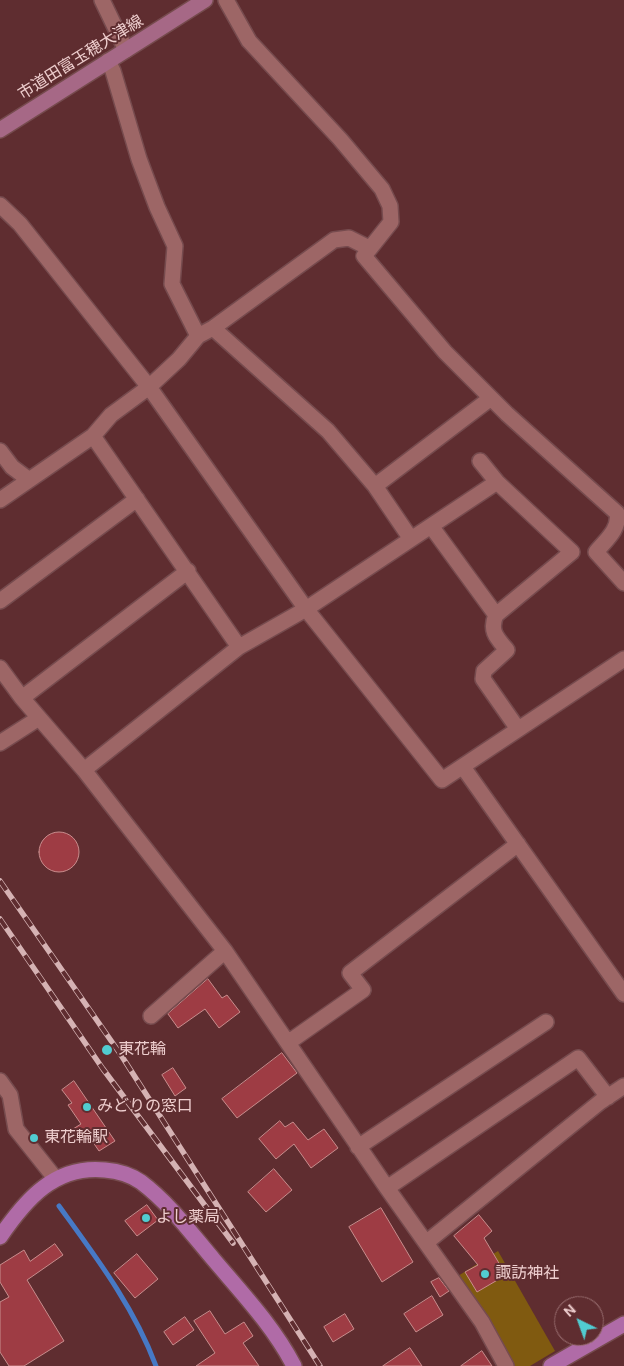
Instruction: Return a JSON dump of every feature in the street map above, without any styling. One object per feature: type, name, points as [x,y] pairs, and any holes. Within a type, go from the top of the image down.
[{"type":"main road","points":[[0,1237],[38,1190],[55,1178],[88,1168],[116,1171],[139,1181],[167,1204],[240,1291],[294,1366]]},
{"type":"main road","points":[[551,1366],[624,1324]]},
{"type":"street","points":[[102,0],[126,50]]},
{"type":"street","name":"市道田富玉穂大津線","points":[[0,130],[205,0]]},
{"type":"street","points":[[226,0],[249,41],[340,139],[382,189],[390,206],[392,222],[364,256],[445,352],[491,398],[617,513],[619,521],[596,552],[624,583]]},
{"type":"street","points":[[108,61],[113,71],[139,159],[157,207],[175,246],[172,284],[198,336]]},
{"type":"street","points":[[0,205],[20,224],[149,387],[306,609],[442,780],[624,659]]},
{"type":"street","points":[[0,500],[28,479],[94,436],[111,415],[149,387],[179,359],[198,336],[213,328],[334,240],[349,238],[369,248]]},
{"type":"street","points":[[213,328],[328,430],[376,486],[411,539]]},
{"type":"street","points":[[376,486],[491,398]]},
{"type":"street","points":[[94,436],[239,647]]},
{"type":"street","points":[[0,452],[12,467],[28,479]]},
{"type":"street","points":[[480,461],[498,482],[572,552],[496,615],[492,624],[493,633],[507,650],[484,671],[483,678],[518,729]]},
{"type":"street","points":[[84,770],[239,647],[306,609],[498,482]]},
{"type":"street","points":[[0,601],[137,499]]},
{"type":"street","points":[[432,526],[496,615]]},
{"type":"street","points":[[22,698],[188,571]]},
{"type":"street","points":[[0,668],[22,698],[84,770],[225,951],[289,1042],[358,1147],[482,1322],[506,1366]]},
{"type":"street","points":[[0,743],[39,718]]},
{"type":"street","points":[[463,767],[624,994]]},
{"type":"street","points":[[289,1042],[363,990],[350,973],[518,844]]},
{"type":"street","points":[[151,1016],[225,951]]},
{"type":"street","points":[[358,1147],[546,1022]]},
{"type":"street","points":[[387,1188],[578,1058],[608,1097]]},
{"type":"street","points":[[0,1081],[10,1095],[7,1122],[16,1129],[55,1178]]},
{"type":"street","points":[[427,1242],[624,1086]]},
{"type":"shaded area","points":[[498,1251],[555,1351],[530,1366],[514,1366],[458,1276]]},
{"type":"building","points":[[59,832],[73,838],[79,852],[73,866],[59,872],[45,866],[39,852],[45,838]]},
{"type":"building","points":[[208,979],[222,998],[227,995],[240,1012],[219,1028],[205,1009],[178,1028],[168,1014]]},
{"type":"building","points":[[282,1053],[297,1073],[237,1118],[222,1099]]},
{"type":"building","points":[[173,1068],[186,1088],[175,1096],[162,1075]]},
{"type":"building","points":[[74,1081],[115,1141],[99,1151],[88,1135],[80,1140],[73,1129],[81,1124],[68,1105],[72,1103],[62,1090]]},
{"type":"building","points":[[280,1121],[285,1127],[293,1122],[308,1140],[324,1129],[338,1148],[311,1168],[294,1144],[276,1159],[259,1139]]},
{"type":"building","points":[[274,1169],[292,1190],[266,1212],[248,1192]]},
{"type":"building","points":[[147,1205],[158,1220],[137,1236],[125,1221]]},
{"type":"building","points":[[381,1208],[413,1262],[382,1282],[349,1227]]},
{"type":"building","points":[[479,1215],[492,1231],[484,1238],[506,1275],[477,1292],[465,1272],[478,1265],[454,1236]]},
{"type":"building","points":[[55,1244],[63,1255],[27,1280],[64,1341],[24,1366],[9,1366],[0,1352],[0,1302],[9,1297],[0,1282],[0,1265],[24,1250],[30,1261]]},
{"type":"building","points":[[137,1254],[158,1279],[135,1298],[114,1273]]},
{"type":"building","points":[[439,1278],[449,1291],[440,1297],[431,1282]]},
{"type":"building","points":[[432,1296],[443,1315],[416,1332],[404,1314]]},
{"type":"building","points":[[210,1311],[225,1334],[244,1322],[253,1336],[243,1343],[259,1366],[196,1366],[215,1353],[194,1321]]},
{"type":"building","points":[[345,1314],[354,1329],[333,1342],[324,1327]]},
{"type":"building","points":[[185,1317],[194,1330],[173,1345],[164,1332]]},
{"type":"building","points":[[410,1348],[422,1366],[383,1366]]},
{"type":"building","points":[[482,1351],[492,1366],[461,1366]]},
{"type":"waterway","points":[[59,1206],[113,1283],[137,1323],[156,1366]]},
{"type":"railway","points":[[0,881],[121,1055],[320,1366]]},
{"type":"railway","points":[[0,919],[103,1069],[233,1243]]},
{"type":"place","name":"東花輪","points":[[107,1050]]},
{"type":"place","name":"みどりの窓口","points":[[87,1107]]},
{"type":"place","name":"東花輪駅","points":[[34,1138]]},
{"type":"place","name":"よし薬局","points":[[146,1218]]},
{"type":"place","name":"諏訪神社","points":[[485,1274]]}]
